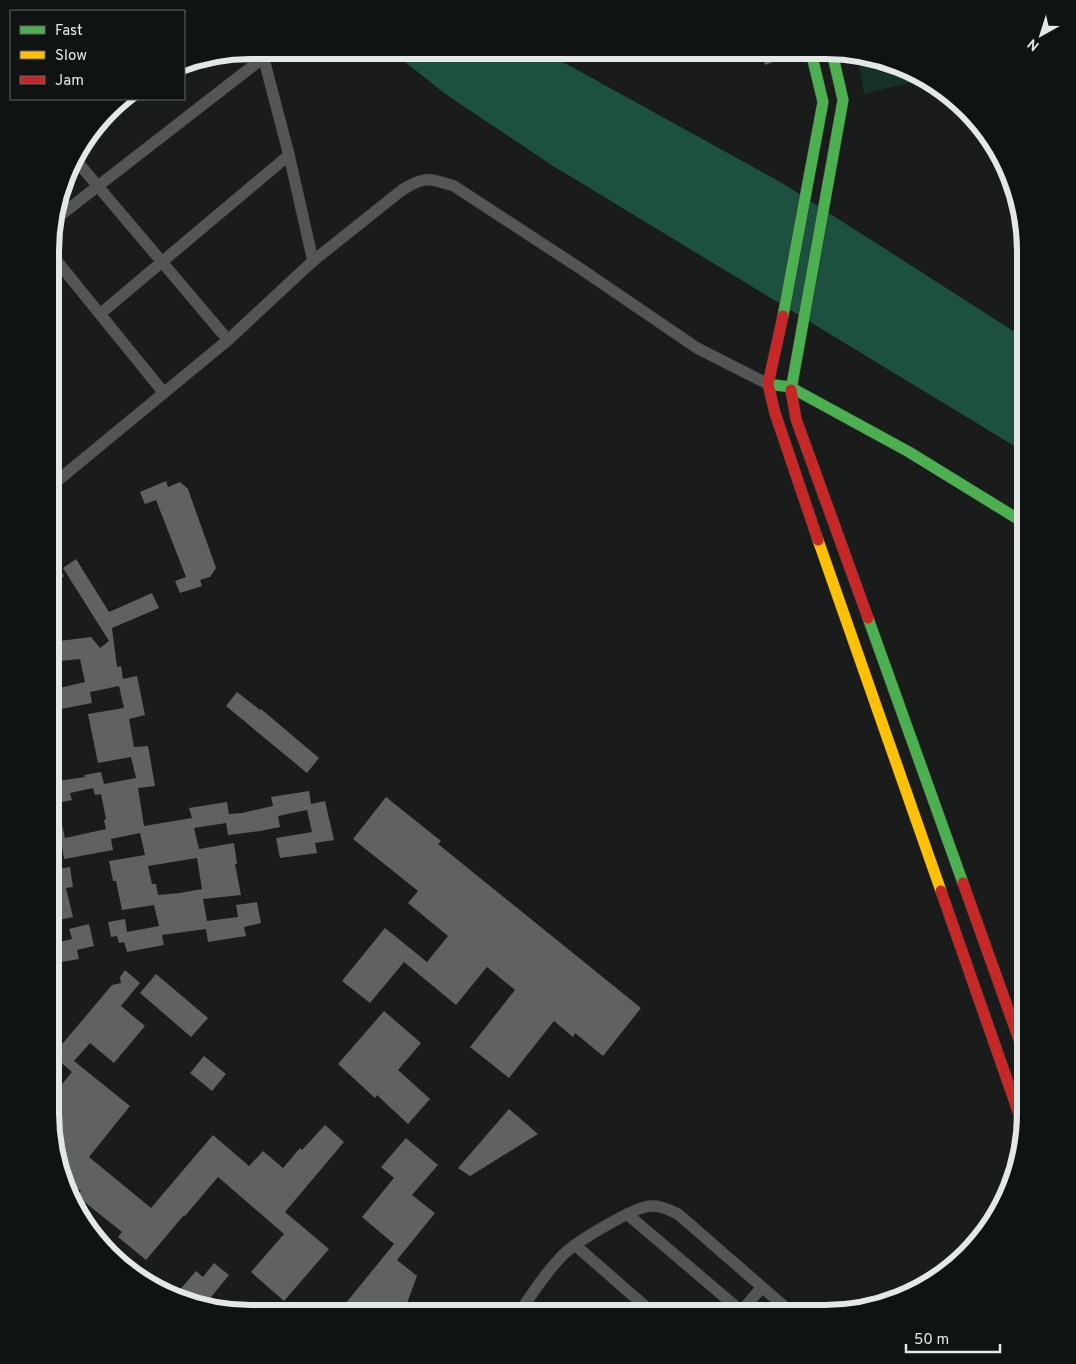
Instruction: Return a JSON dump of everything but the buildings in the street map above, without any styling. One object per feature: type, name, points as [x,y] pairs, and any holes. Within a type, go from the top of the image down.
[{"type":"main road","points":[[813,59],[823,102],[768,384],[775,413],[825,561],[1017,1108]]},
{"type":"main road","points":[[834,59],[843,100],[790,387],[796,419],[1017,1034]]},
{"type":"main road","points":[[768,384],[790,387],[909,452],[1017,518]]},
{"type":"street","points":[[62,213],[257,59]]},
{"type":"street","points":[[264,59],[289,155],[313,261]]},
{"type":"street","points":[[100,314],[289,155]]},
{"type":"street","points":[[80,165],[228,340]]},
{"type":"street","points":[[59,479],[228,340],[313,261],[402,190],[418,180],[434,179],[454,186],[470,195],[697,348],[768,384]]},
{"type":"street","points":[[59,264],[164,393]]},
{"type":"street","points":[[525,1305],[552,1267],[566,1252],[627,1214],[646,1207],[663,1207],[678,1214],[783,1305]]},
{"type":"street","points":[[627,1214],[732,1305]]},
{"type":"street","points":[[575,1246],[644,1305]]},
{"type":"street","points":[[746,1305],[762,1287]]},
{"type":"shaded area","points":[[403,59],[557,59],[782,183],[1017,333],[1017,448],[550,164],[444,93]]},
{"type":"shaded area","points":[[858,61],[899,73],[915,81],[864,94]]},
{"type":"traffic: fast","points":[[783,316],[823,102],[813,59]]},
{"type":"traffic: fast","points":[[791,390],[843,100],[834,59]]},
{"type":"traffic: fast","points":[[768,384],[790,387],[909,452],[1017,518]]},
{"type":"traffic: fast","points":[[868,618],[963,883]]},
{"type":"traffic: slow","points":[[818,540],[941,891]]},
{"type":"traffic: jam","points":[[783,316],[768,384],[775,413],[818,540]]},
{"type":"traffic: jam","points":[[791,390],[796,419],[868,618]]},
{"type":"traffic: jam","points":[[963,883],[1017,1034]]},
{"type":"traffic: jam","points":[[941,891],[1017,1108]]}]
